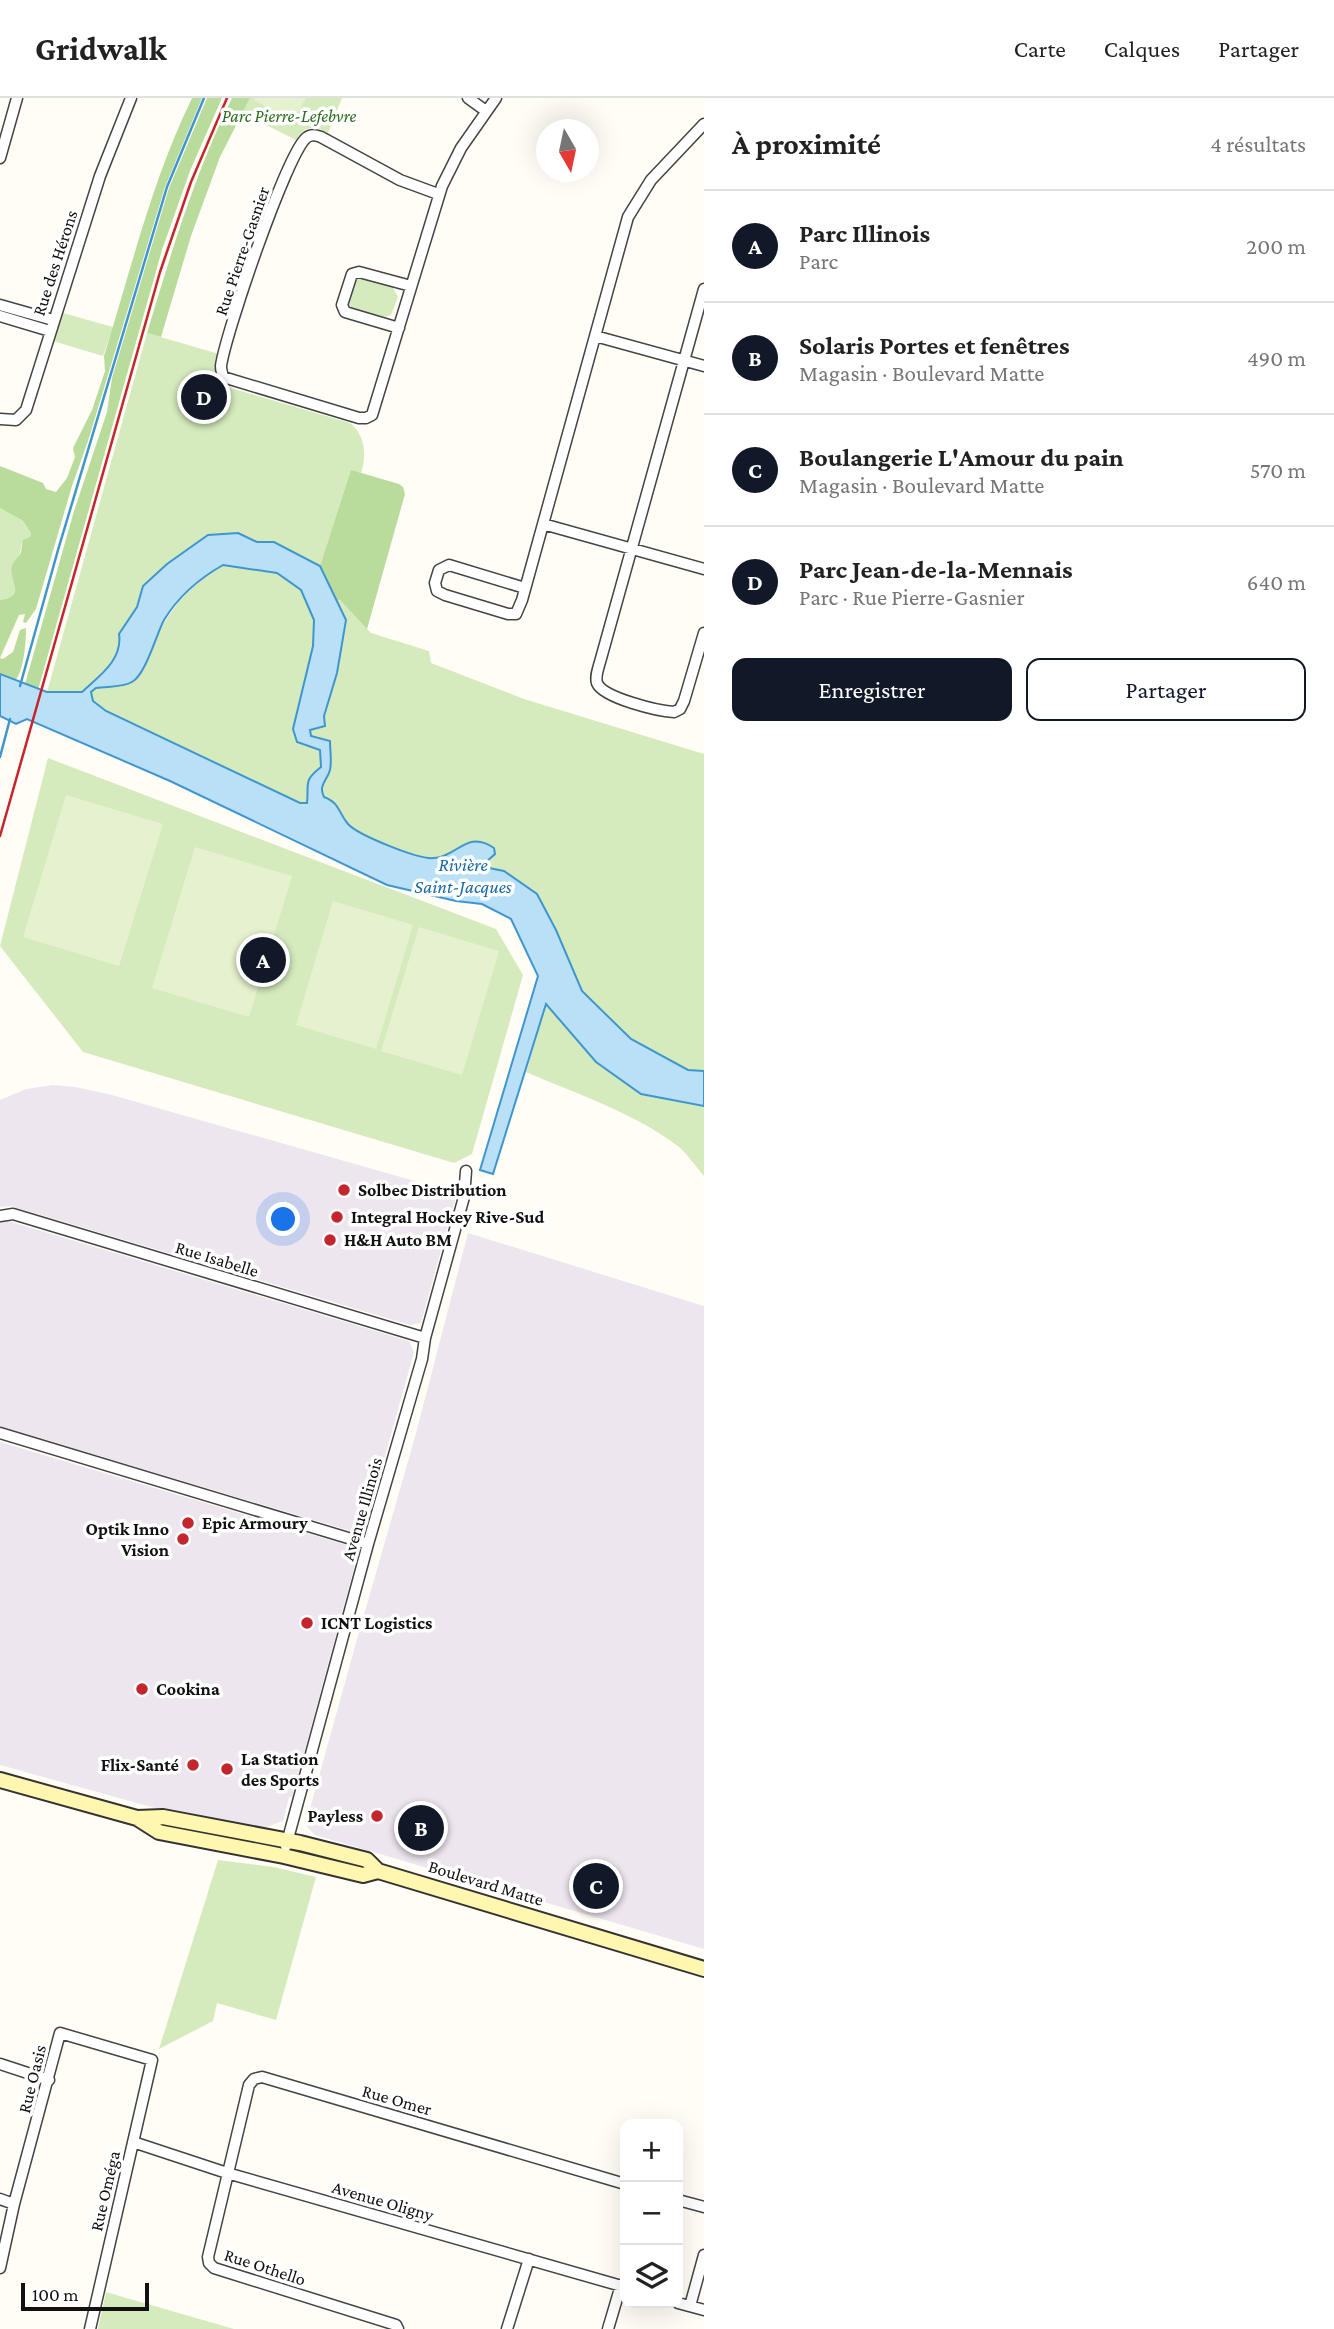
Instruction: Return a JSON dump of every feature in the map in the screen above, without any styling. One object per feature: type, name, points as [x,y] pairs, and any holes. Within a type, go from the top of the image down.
[{"type":"main road","name":"Boulevard Matte","points":[[0,1780],[138,1818],[163,1817],[367,1860],[378,1871],[704,1969]]},
{"type":"main road","name":"Boulevard Matte","points":[[138,1818],[159,1832],[284,1856],[362,1875],[378,1871]]},
{"type":"street","points":[[0,158],[17,98]]},
{"type":"street","name":"Rue des Hérons","points":[[0,419],[16,420],[24,414],[100,176],[131,98]]},
{"type":"street","points":[[468,98],[486,111]]},
{"type":"street","points":[[411,286],[359,272],[352,274],[349,279],[342,305],[345,312],[399,328],[438,194],[454,160],[496,98]]},
{"type":"street","points":[[525,587],[449,565],[439,570],[435,583],[440,593],[512,614],[518,611],[525,587],[543,524],[595,335],[631,210],[651,180],[704,124]]},
{"type":"street","name":"Rue Pierre-Gasnier","points":[[399,328],[374,411],[366,418],[225,379],[221,371],[241,299],[282,182],[309,136],[321,137],[400,180],[438,194]]},
{"type":"street","points":[[704,289],[598,671],[596,680],[599,687],[603,692],[616,697],[674,712],[680,709],[704,633]]},
{"type":"street","points":[[0,305],[51,326]]},
{"type":"street","points":[[0,316],[51,326]]},
{"type":"street","points":[[595,335],[704,366]]},
{"type":"street","points":[[543,524],[704,569]]},
{"type":"street","name":"Avenue Illinois","points":[[284,1856],[368,1544],[405,1420],[464,1197],[466,1171]]},
{"type":"street","name":"Rue Isabelle","points":[[0,1216],[13,1214],[425,1338]]},
{"type":"street","points":[[0,1433],[368,1544]]},
{"type":"street","name":"Rue Oasis","points":[[0,2268],[14,2204],[60,2033],[152,2060]]},
{"type":"street","name":"Rue Oméga","points":[[90,2329],[152,2060]]},
{"type":"street","points":[[0,2064],[49,2080]]},
{"type":"street","name":"Rue Omer","points":[[227,2173],[249,2085],[254,2079],[262,2077],[620,2183]]},
{"type":"street","name":"Avenue Oligny","points":[[133,2142],[227,2173],[620,2285]]},
{"type":"street","name":"Rue Othello","points":[[227,2173],[208,2257],[214,2268],[396,2325],[398,2329]]},
{"type":"street","points":[[0,2199],[14,2204]]},
{"type":"street","points":[[683,2201],[704,2207]]},
{"type":"street","points":[[690,2306],[704,2255]]},
{"type":"street","points":[[508,2329],[528,2259]]},
{"type":"street","points":[[608,2329],[620,2295]]},
{"type":"street","points":[[683,2304],[704,2310]]},
{"type":"shaded area","points":[[53,1085],[112,1095],[457,1193],[421,1323],[410,1325],[11,1206],[0,1207],[0,1100],[26,1089]]},
{"type":"shaded area","points":[[5,1220],[409,1341],[414,1352],[365,1528],[354,1532],[0,1426],[0,1222]]},
{"type":"shaded area","points":[[468,1233],[704,1306],[704,1949],[315,1835],[307,1827],[415,1437]]},
{"type":"shaded area","points":[[0,1442],[347,1545],[354,1550],[356,1561],[292,1797],[289,1797],[283,1821],[261,1829],[198,1820],[0,1765]]},
{"type":"green space","points":[[192,98],[202,98],[165,187],[36,609],[26,623],[23,622],[25,614],[19,615],[0,658],[0,600],[13,595],[15,591],[12,566],[21,552],[23,540],[30,537],[31,533],[23,521],[0,508],[0,466],[43,483],[46,489],[56,492],[67,478],[75,457],[73,448],[92,410],[105,371],[104,356],[165,161]]},
{"type":"green space","points":[[207,98],[222,98],[190,171],[162,250],[38,690],[25,684],[74,511],[107,412],[112,378],[169,188]]},
{"type":"green space","points":[[232,98],[250,98],[220,157],[191,236],[161,337],[147,333],[195,184]]},
{"type":"green space","name":"Parc Pierre-Lefebvre","points":[[250,98],[342,98],[328,133],[310,128],[303,131],[296,140],[242,113]]},
{"type":"green space","points":[[306,98],[292,122],[254,100]]},
{"type":"green space","points":[[358,277],[392,286],[398,297],[391,315],[381,318],[348,307],[353,281]]},
{"type":"green space","points":[[63,313],[113,327],[103,356],[53,341]]},
{"type":"green space","points":[[147,333],[219,354],[215,367],[216,375],[224,386],[350,423],[362,439],[364,459],[361,473],[351,471],[320,566],[274,542],[257,542],[238,533],[143,585],[137,607],[119,634],[114,660],[82,692],[47,692]]},
{"type":"green space","points":[[351,470],[399,484],[405,494],[367,629],[340,600],[336,600],[320,566]]},
{"type":"green space","points":[[0,508],[23,521],[31,533],[22,543],[13,571],[15,592],[0,600]]},
{"type":"green space","points":[[222,565],[277,573],[301,590],[314,620],[313,646],[293,729],[297,742],[320,750],[321,768],[309,780],[307,803],[300,803],[106,711],[93,702],[91,692],[96,688],[136,680],[169,615],[191,589]]},
{"type":"green space","points":[[336,600],[340,600],[371,633],[429,651],[431,663],[524,699],[704,754],[704,1071],[688,1070],[631,1039],[582,991],[537,894],[504,871],[489,868],[486,862],[495,854],[494,847],[476,841],[442,857],[415,855],[354,829],[336,805],[324,797],[323,786],[331,767],[330,741],[310,736],[310,730],[325,726],[324,716],[337,673],[346,620]]},
{"type":"green space","points":[[26,628],[22,664],[15,681],[0,674],[0,658],[3,659],[13,652],[20,630]]},
{"type":"green space","points":[[48,758],[496,929],[523,975],[472,1154],[454,1163],[83,1052],[0,946]]},
{"type":"green space","points":[[66,795],[163,824],[119,966],[23,937]]},
{"type":"green space","points":[[195,847],[292,876],[249,1017],[152,988]]},
{"type":"green space","points":[[333,901],[413,925],[376,1049],[296,1025]]},
{"type":"green space","points":[[419,927],[499,951],[462,1075],[381,1051]]},
{"type":"green space","points":[[546,1004],[596,1062],[641,1093],[704,1106],[704,1176],[679,1147],[644,1124],[526,1072]]},
{"type":"green space","points":[[218,1860],[274,1867],[316,1877],[276,2020],[217,2003],[213,2021],[159,2049]]},
{"type":"green space","points":[[106,2292],[234,2329],[98,2329]]},
{"type":"water","name":"Rivière Saint-Jacques","points":[[238,533],[257,542],[274,542],[320,566],[346,620],[337,673],[324,716],[325,726],[310,730],[311,736],[330,741],[331,767],[322,786],[324,797],[336,805],[354,829],[426,858],[442,857],[476,841],[494,848],[495,854],[486,862],[489,868],[504,871],[537,894],[582,991],[631,1039],[688,1070],[704,1071],[704,1106],[641,1094],[596,1062],[546,1004],[493,1174],[480,1170],[538,976],[511,919],[482,904],[456,901],[387,885],[170,781],[27,719],[16,724],[0,716],[0,674],[47,692],[82,692],[114,660],[119,634],[137,607],[143,586],[167,564],[208,535]],"holes":[[[223,565],[277,573],[301,590],[314,620],[313,646],[293,729],[297,742],[320,750],[321,767],[309,779],[307,803],[300,803],[106,711],[93,701],[91,692],[96,688],[128,684],[137,678],[164,620],[190,589],[214,570]]]},
{"type":"waterway","points":[[20,686],[167,187],[204,98]]},
{"type":"waterway","points":[[0,757],[10,719]]},
{"type":"railway","points":[[0,836],[160,272],[191,182],[227,98]]},
{"type":"place","name":"Parc Jean-de-la-Mennais","points":[[204,397]]},
{"type":"place","name":"Parc Illinois","points":[[263,960]]},
{"type":"place","name":"Solbec Distribution","points":[[344,1190]]},
{"type":"place","name":"Integral Hockey Rive-Sud","points":[[337,1217]]},
{"type":"place","name":"H&H Auto BM","points":[[330,1240]]},
{"type":"place","name":"Epic Armoury","points":[[188,1523]]},
{"type":"place","name":"Optik Inno Vision","points":[[183,1539]]},
{"type":"place","name":"ICNT Logistics","points":[[307,1623]]},
{"type":"place","name":"Cookina","points":[[142,1689]]},
{"type":"place","name":"Flix-Santé","points":[[193,1765]]},
{"type":"place","name":"La Station des Sports","points":[[227,1769]]},
{"type":"place","name":"Payless","points":[[377,1816]]},
{"type":"place","name":"Solaris Portes et fenêtres","points":[[421,1828]]},
{"type":"place","name":"Boulangerie L'Amour du pain","points":[[596,1886]]}]
